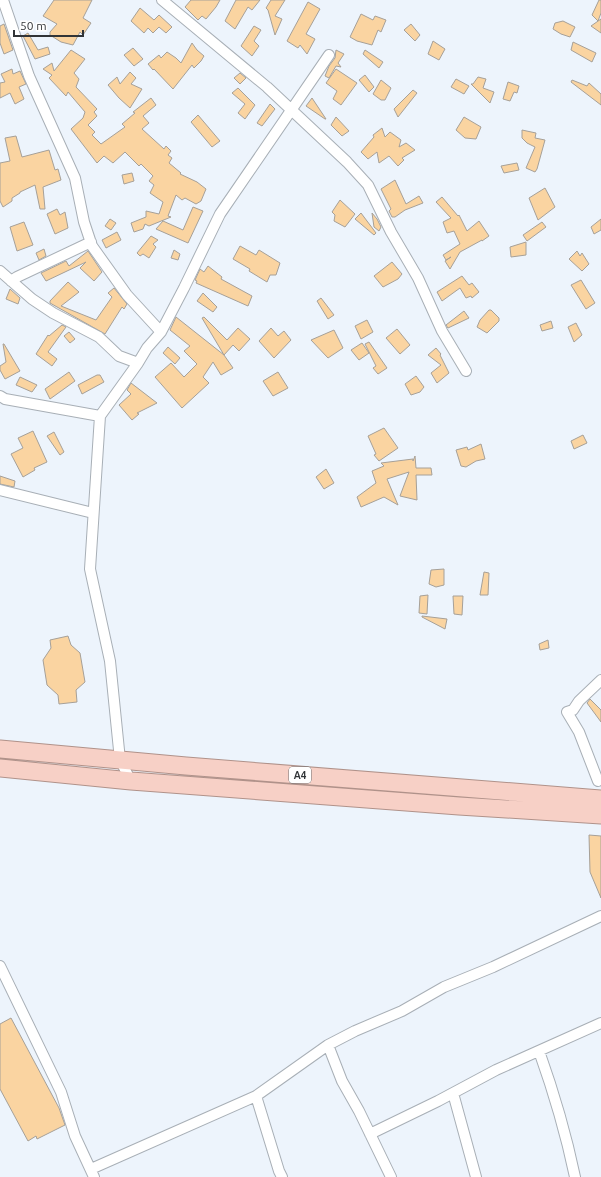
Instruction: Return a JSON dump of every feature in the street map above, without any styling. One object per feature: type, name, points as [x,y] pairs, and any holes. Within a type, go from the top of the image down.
[{"type":"highway","name":"A4","points":[[0,749],[601,804]]},
{"type":"highway","name":"A4","points":[[0,768],[131,782],[458,806],[601,804]]},
{"type":"street","points":[[3,0],[29,76],[75,178],[84,222],[91,242],[127,295],[161,332]]},
{"type":"street","points":[[162,0],[267,88],[347,162],[368,185],[390,232],[418,278],[442,331],[466,371]]},
{"type":"street","points":[[131,782],[120,760],[110,661],[90,569],[100,416],[147,348],[161,332],[220,214],[329,55]]},
{"type":"street","points":[[11,281],[91,242]]},
{"type":"street","points":[[0,271],[32,299],[53,313],[99,337],[119,356],[138,363]]},
{"type":"street","points":[[0,396],[5,399],[100,416]]},
{"type":"street","points":[[0,490],[93,513]]},
{"type":"street","points":[[601,680],[573,710],[567,712],[579,732],[599,780],[601,804]]},
{"type":"street","points":[[0,966],[61,1092],[75,1136],[92,1173],[256,1096],[328,1045],[355,1031],[402,1011],[444,987],[493,967],[601,916]]},
{"type":"street","points":[[370,1134],[496,1070],[601,1023]]},
{"type":"street","points":[[328,1045],[342,1081],[391,1177]]},
{"type":"street","points":[[539,1051],[562,1120],[575,1177]]},
{"type":"street","points":[[453,1093],[476,1177]]},
{"type":"street","points":[[256,1096],[282,1177]]},
{"type":"building","points":[[54,0],[92,0],[83,18],[91,23],[83,35],[80,32],[73,45],[61,42],[50,35],[50,32],[57,24],[43,16]]},
{"type":"building","points":[[191,0],[220,0],[206,19],[202,16],[198,20],[185,7]]},
{"type":"building","points":[[236,0],[260,0],[252,10],[248,7],[235,29],[225,21]]},
{"type":"building","points":[[271,0],[285,0],[275,16],[282,19],[275,35],[268,10],[266,8]]},
{"type":"building","points":[[599,0],[601,0],[601,13],[598,21],[592,15]]},
{"type":"building","points":[[308,2],[320,9],[306,34],[315,39],[307,54],[300,45],[298,48],[287,41]]},
{"type":"building","points":[[140,8],[154,20],[159,15],[172,27],[166,33],[159,27],[153,33],[148,28],[144,33],[131,21]]},
{"type":"building","points":[[361,14],[373,20],[375,16],[386,20],[381,32],[378,30],[372,45],[357,41],[350,37]]},
{"type":"building","points":[[601,19],[601,33],[591,26]]},
{"type":"building","points":[[563,21],[575,27],[570,37],[553,29],[555,23]]},
{"type":"building","points":[[4,24],[13,50],[4,54],[0,43],[0,26]]},
{"type":"building","points":[[411,24],[420,35],[415,41],[404,30]]},
{"type":"building","points":[[254,26],[261,30],[254,41],[259,46],[252,56],[241,46]]},
{"type":"building","points":[[28,33],[38,50],[48,47],[50,54],[35,59],[23,36]]},
{"type":"building","points":[[433,41],[445,49],[439,60],[428,54]]},
{"type":"building","points":[[573,42],[596,53],[592,62],[571,50]]},
{"type":"building","points":[[192,43],[204,56],[194,68],[192,65],[173,89],[148,64],[159,55],[161,58],[167,52],[181,63]]},
{"type":"building","points":[[133,48],[143,59],[134,66],[124,55]]},
{"type":"building","points":[[71,50],[85,59],[74,73],[79,79],[76,87],[97,109],[94,112],[97,116],[88,125],[95,132],[92,135],[101,144],[125,127],[122,124],[135,113],[133,112],[151,98],[156,105],[143,116],[149,123],[142,129],[164,149],[166,146],[171,151],[168,155],[172,158],[169,163],[181,173],[180,174],[197,182],[206,189],[201,201],[196,204],[185,198],[182,200],[176,195],[168,216],[171,217],[149,226],[145,224],[143,229],[134,232],[131,223],[146,217],[146,211],[159,214],[163,202],[150,193],[154,185],[149,181],[153,176],[141,164],[139,166],[125,152],[113,163],[104,156],[97,163],[71,129],[83,118],[85,112],[68,92],[66,96],[49,78],[52,75],[43,69],[52,63],[54,71]]},
{"type":"building","points":[[336,50],[344,54],[338,63],[341,67],[336,66],[329,78],[325,76],[329,66],[335,58]]},
{"type":"building","points":[[365,50],[383,62],[379,68],[363,54]]},
{"type":"building","points":[[12,69],[13,74],[20,71],[26,84],[19,87],[24,99],[15,104],[10,93],[0,98],[0,83],[5,82],[1,74]]},
{"type":"building","points":[[336,69],[357,83],[341,105],[333,99],[337,91],[326,83]]},
{"type":"building","points":[[130,72],[136,78],[131,84],[142,89],[130,108],[108,85],[117,77],[120,84]]},
{"type":"building","points":[[240,73],[246,78],[240,84],[234,78]]},
{"type":"building","points":[[365,75],[374,87],[369,92],[359,80]]},
{"type":"building","points":[[478,77],[486,79],[483,88],[494,92],[490,103],[471,84],[473,84]]},
{"type":"building","points":[[456,79],[469,86],[464,94],[451,87]]},
{"type":"building","points":[[381,80],[391,88],[385,100],[381,100],[373,94]]},
{"type":"building","points":[[572,80],[587,86],[589,83],[601,94],[601,105],[571,82]]},
{"type":"building","points":[[508,82],[519,86],[517,93],[514,92],[510,101],[503,99]]},
{"type":"building","points":[[238,88],[255,105],[245,119],[238,113],[245,104],[232,93]]},
{"type":"building","points":[[413,90],[417,93],[398,117],[394,109]]},
{"type":"building","points":[[312,98],[326,119],[306,106]]},
{"type":"building","points":[[270,104],[275,109],[262,126],[257,123]]},
{"type":"building","points":[[198,115],[220,141],[212,147],[191,122]]},
{"type":"building","points":[[336,117],[349,131],[342,136],[331,125]]},
{"type":"building","points":[[464,117],[481,127],[476,139],[465,138],[456,130]]},
{"type":"building","points":[[382,128],[385,137],[390,132],[401,140],[399,147],[406,143],[415,150],[402,158],[404,160],[398,166],[389,156],[379,163],[377,152],[368,159],[361,152],[374,137],[373,135]]},
{"type":"building","points":[[522,130],[536,133],[535,138],[545,140],[535,172],[526,168],[535,147],[527,143],[522,138]]},
{"type":"building","points":[[16,136],[22,157],[49,150],[55,170],[58,169],[61,180],[43,187],[45,209],[40,209],[35,185],[20,192],[12,198],[12,201],[3,207],[0,201],[0,163],[10,161],[5,138]]},
{"type":"building","points":[[517,163],[519,170],[504,173],[501,166]]},
{"type":"building","points":[[132,173],[134,181],[124,184],[122,175]]},
{"type":"building","points":[[395,180],[406,204],[419,196],[423,203],[405,210],[395,217],[392,217],[389,211],[391,209],[381,189]]},
{"type":"building","points":[[545,188],[555,207],[538,220],[529,198]]},
{"type":"building","points":[[442,197],[458,216],[459,215],[467,231],[479,221],[489,236],[460,252],[450,269],[445,261],[451,257],[446,260],[443,255],[460,244],[454,231],[447,233],[443,222],[451,218],[436,202]]},
{"type":"building","points":[[340,200],[355,214],[345,227],[334,221],[335,215],[332,212]]},
{"type":"building","points":[[193,207],[203,211],[188,243],[156,229],[163,221],[183,230]]},
{"type":"building","points":[[57,209],[60,215],[65,212],[68,228],[55,234],[47,214]]},
{"type":"building","points":[[361,213],[376,233],[374,235],[355,219]]},
{"type":"building","points":[[372,213],[381,227],[379,231],[374,227]]},
{"type":"building","points":[[110,219],[116,223],[111,230],[105,226]]},
{"type":"building","points":[[601,219],[601,230],[594,234],[591,227]]},
{"type":"building","points":[[24,222],[33,245],[17,251],[10,227]]},
{"type":"building","points":[[542,222],[546,227],[527,241],[523,235]]},
{"type":"building","points":[[117,232],[121,240],[106,248],[102,240]]},
{"type":"building","points":[[151,236],[158,240],[153,244],[156,247],[149,258],[143,254],[140,256],[137,253]]},
{"type":"building","points":[[526,242],[526,255],[511,257],[510,247]]},
{"type":"building","points":[[240,246],[256,255],[259,250],[280,263],[276,275],[270,275],[267,282],[249,271],[250,269],[233,259]]},
{"type":"building","points":[[44,249],[46,256],[39,260],[36,253]]},
{"type":"building","points":[[174,250],[180,254],[178,260],[171,258]]},
{"type":"building","points":[[88,251],[102,272],[94,281],[80,268],[86,262],[46,281],[41,273],[66,261],[69,266]]},
{"type":"building","points":[[577,251],[580,256],[582,253],[589,264],[582,271],[569,259]]},
{"type":"building","points":[[392,262],[402,274],[398,279],[383,287],[374,276]]},
{"type":"building","points":[[208,266],[222,277],[221,279],[252,296],[248,306],[196,283],[197,281],[195,280],[200,269],[204,272]]},
{"type":"building","points":[[462,276],[469,285],[472,283],[479,292],[472,298],[471,296],[466,298],[460,288],[442,301],[437,292]]},
{"type":"building","points":[[581,280],[595,303],[586,309],[571,285]]},
{"type":"building","points":[[68,282],[79,292],[61,306],[96,320],[112,297],[108,293],[114,288],[127,304],[124,309],[122,307],[105,334],[50,303],[50,301]]},
{"type":"building","points":[[10,289],[20,298],[18,304],[6,299]]},
{"type":"building","points":[[203,293],[217,307],[213,312],[197,301]]},
{"type":"building","points":[[321,298],[334,315],[328,319],[317,301]]},
{"type":"building","points":[[489,310],[491,310],[499,318],[499,321],[487,333],[477,327],[480,320]]},
{"type":"building","points":[[464,311],[469,318],[448,328],[446,325]]},
{"type":"building","points":[[176,317],[224,355],[233,368],[221,375],[213,362],[203,377],[209,383],[182,408],[155,377],[171,363],[184,377],[197,364],[184,351],[190,346],[170,330]]},
{"type":"building","points":[[204,317],[227,340],[238,328],[250,339],[239,351],[233,345],[224,355],[202,318]]},
{"type":"building","points":[[367,320],[373,332],[361,339],[355,326]]},
{"type":"building","points":[[551,321],[553,328],[542,331],[540,325]]},
{"type":"building","points":[[576,323],[582,335],[574,342],[568,327]]},
{"type":"building","points":[[62,325],[66,327],[48,352],[57,359],[52,366],[36,354],[48,335],[49,336]]},
{"type":"building","points":[[271,328],[278,336],[284,331],[291,340],[274,358],[259,341]]},
{"type":"building","points":[[397,329],[410,345],[400,354],[386,338]]},
{"type":"building","points":[[334,330],[343,348],[328,358],[311,340]]},
{"type":"building","points":[[69,332],[75,339],[70,343],[64,336]]},
{"type":"building","points":[[369,342],[387,368],[378,374],[373,368],[376,366],[365,344]]},
{"type":"building","points":[[362,343],[369,353],[359,360],[351,350]]},
{"type":"building","points":[[3,344],[20,371],[5,379],[0,370],[0,366],[6,362]]},
{"type":"building","points":[[168,347],[180,358],[175,364],[163,353]]},
{"type":"building","points":[[436,348],[441,354],[440,355],[449,373],[437,383],[431,373],[441,365],[428,355]]},
{"type":"building","points":[[69,372],[75,381],[50,399],[45,389]]},
{"type":"building","points":[[278,372],[288,388],[273,396],[263,381]]},
{"type":"building","points":[[97,375],[100,375],[104,382],[82,394],[78,385]]},
{"type":"building","points":[[416,376],[424,387],[420,392],[411,395],[405,384]]},
{"type":"building","points":[[20,377],[37,385],[32,392],[16,385]]},
{"type":"building","points":[[131,383],[157,403],[137,413],[139,414],[132,420],[119,405],[131,394],[127,390]]},
{"type":"building","points":[[384,428],[398,448],[379,461],[374,455],[376,454],[368,436]]},
{"type":"building","points":[[33,431],[47,462],[34,468],[35,470],[23,477],[11,454],[23,448],[18,438]]},
{"type":"building","points":[[54,432],[64,452],[60,455],[47,436]]},
{"type":"building","points":[[583,435],[587,443],[574,449],[571,441]]},
{"type":"building","points":[[481,444],[485,459],[476,461],[466,467],[461,466],[456,450],[467,447],[468,450]]},
{"type":"building","points":[[415,456],[416,468],[431,468],[432,475],[416,475],[417,500],[400,496],[409,472],[387,479],[398,505],[384,497],[361,507],[357,497],[376,483],[372,471],[384,466],[381,463],[413,459],[413,461]]},
{"type":"building","points":[[326,469],[334,483],[324,489],[316,477]]},
{"type":"building","points":[[0,476],[15,481],[14,487],[0,484]]},
{"type":"building","points":[[444,569],[444,585],[436,587],[429,584],[431,570]]},
{"type":"building","points":[[484,572],[489,573],[488,595],[480,595]]},
{"type":"building","points":[[428,595],[427,614],[419,613],[420,596]]},
{"type":"building","points":[[453,596],[463,596],[462,615],[454,614]]},
{"type":"building","points":[[422,617],[447,619],[445,629]]},
{"type":"building","points":[[68,636],[71,645],[80,653],[85,682],[76,690],[77,702],[59,704],[58,695],[47,685],[43,660],[51,648],[50,640]]},
{"type":"building","points":[[548,640],[549,648],[540,650],[539,644]]},
{"type":"building","points":[[590,699],[601,710],[601,722],[587,703]]},
{"type":"building","points":[[589,835],[601,836],[601,898],[590,872]]},
{"type":"building","points":[[11,1018],[59,1108],[65,1125],[37,1139],[36,1136],[28,1141],[0,1089],[0,1024]]}]
